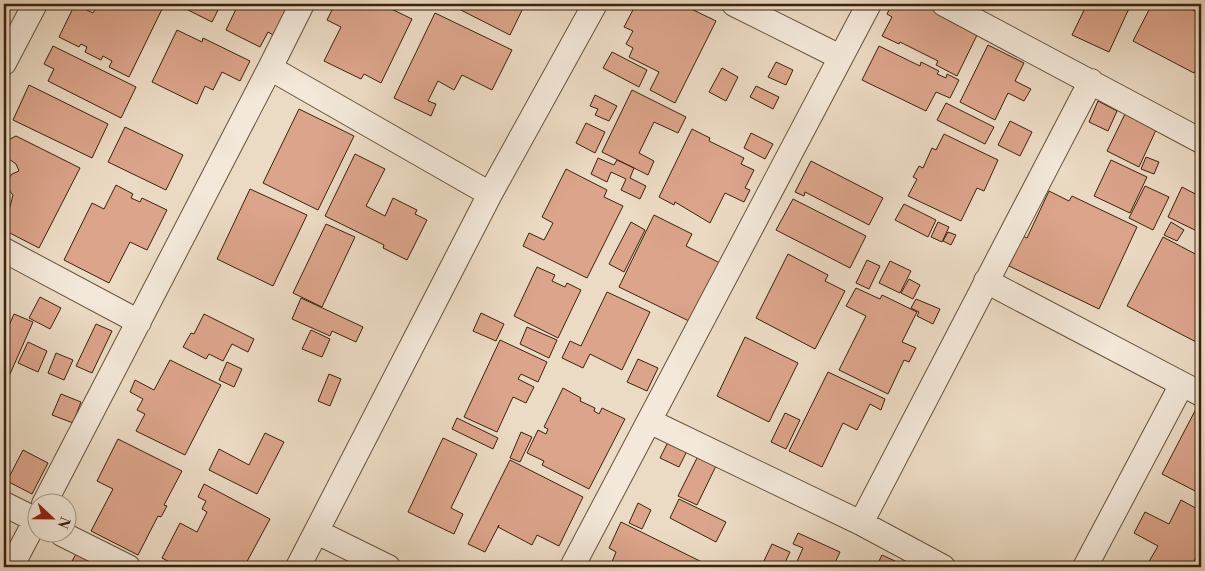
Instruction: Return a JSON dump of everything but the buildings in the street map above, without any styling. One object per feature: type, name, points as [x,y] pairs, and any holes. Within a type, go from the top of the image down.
[{"type":"street","points":[[4,63],[35,4]]},
{"type":"street","points":[[50,494],[302,4]]},
{"type":"street","points":[[298,567],[490,194],[595,4]]},
{"type":"street","points":[[734,4],[840,57]]},
{"type":"street","points":[[572,567],[869,4]]},
{"type":"street","points":[[944,4],[1201,140]]},
{"type":"street","points":[[270,68],[490,194]]},
{"type":"street","points":[[861,523],[1091,81]]},
{"type":"street","points":[[4,250],[139,322]]},
{"type":"street","points":[[986,281],[1191,389],[1085,567]]},
{"type":"street","points":[[649,421],[861,523],[943,567]]},
{"type":"street","points":[[4,504],[28,512]]},
{"type":"street","points":[[317,532],[388,567]]},
{"type":"street","points":[[11,567],[28,535]]},
{"type":"street","points":[[78,542],[128,567]]}]
